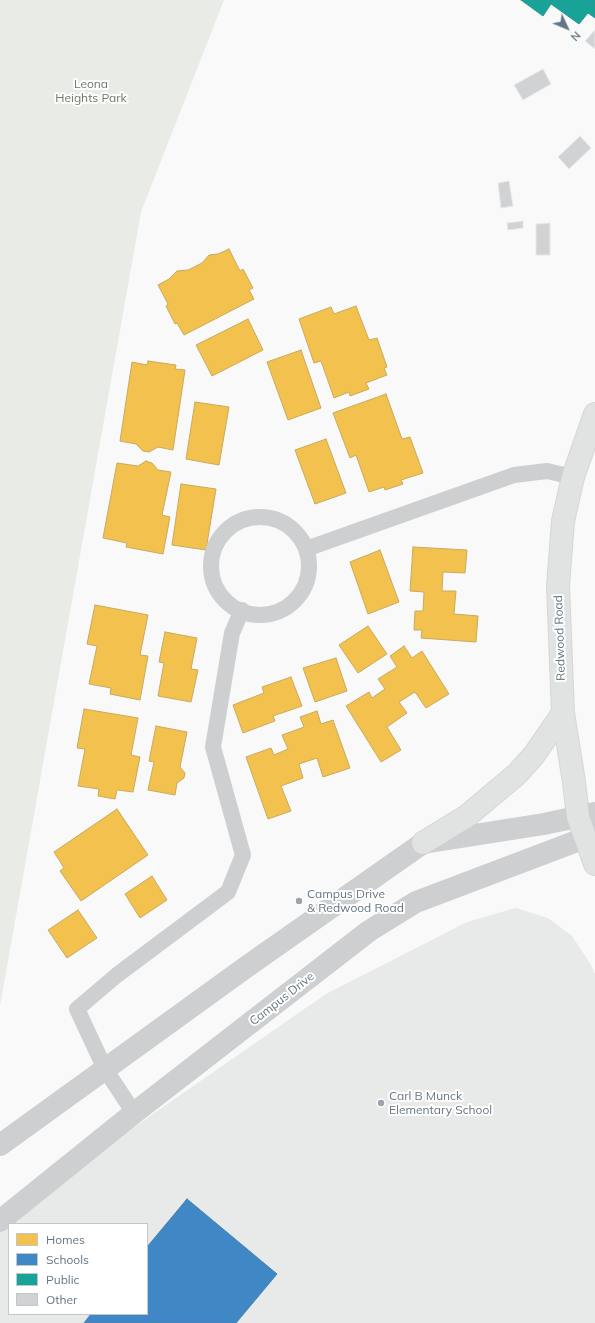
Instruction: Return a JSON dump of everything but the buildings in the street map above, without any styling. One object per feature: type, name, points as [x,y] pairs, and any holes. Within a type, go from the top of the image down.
[{"type":"main road","name":"Redwood Road","points":[[595,414],[573,477],[563,521],[558,586],[563,713],[574,782],[586,815],[595,864]]},
{"type":"main road","points":[[423,843],[466,816],[517,774],[534,755],[563,713]]},
{"type":"street","points":[[0,1145],[423,843],[586,815]]},
{"type":"street","name":"Campus Drive","points":[[0,1221],[134,1113],[369,931],[416,902],[590,835]]},
{"type":"lane","points":[[306,549],[514,475],[548,471],[573,477]]},
{"type":"lane","points":[[269,517],[285,523],[296,532],[306,549],[310,562],[308,579],[302,591],[291,604],[278,611],[261,614],[245,612],[242,610],[230,604],[220,594],[213,579],[213,552],[218,541],[229,528],[241,520],[269,517]]},
{"type":"lane","points":[[134,1113],[105,1069],[77,1009],[117,975],[228,892],[243,855],[213,747],[232,634],[242,610]]},
{"type":"shaded area","name":"Carl B Munck Elementary School","points":[[516,908],[548,918],[572,936],[591,965],[595,974],[595,1323],[0,1323],[0,1222],[10,1213],[326,994],[467,922]]},
{"type":"green space","name":"Leona Heights Park","points":[[0,0],[224,0],[141,212],[0,1006]]},
{"type":"place","name":"Campus Drive & Redwood Road","points":[[299,901]]},
{"type":"place","name":"Carl B Munck Elementary School","points":[[381,1103]]}]
